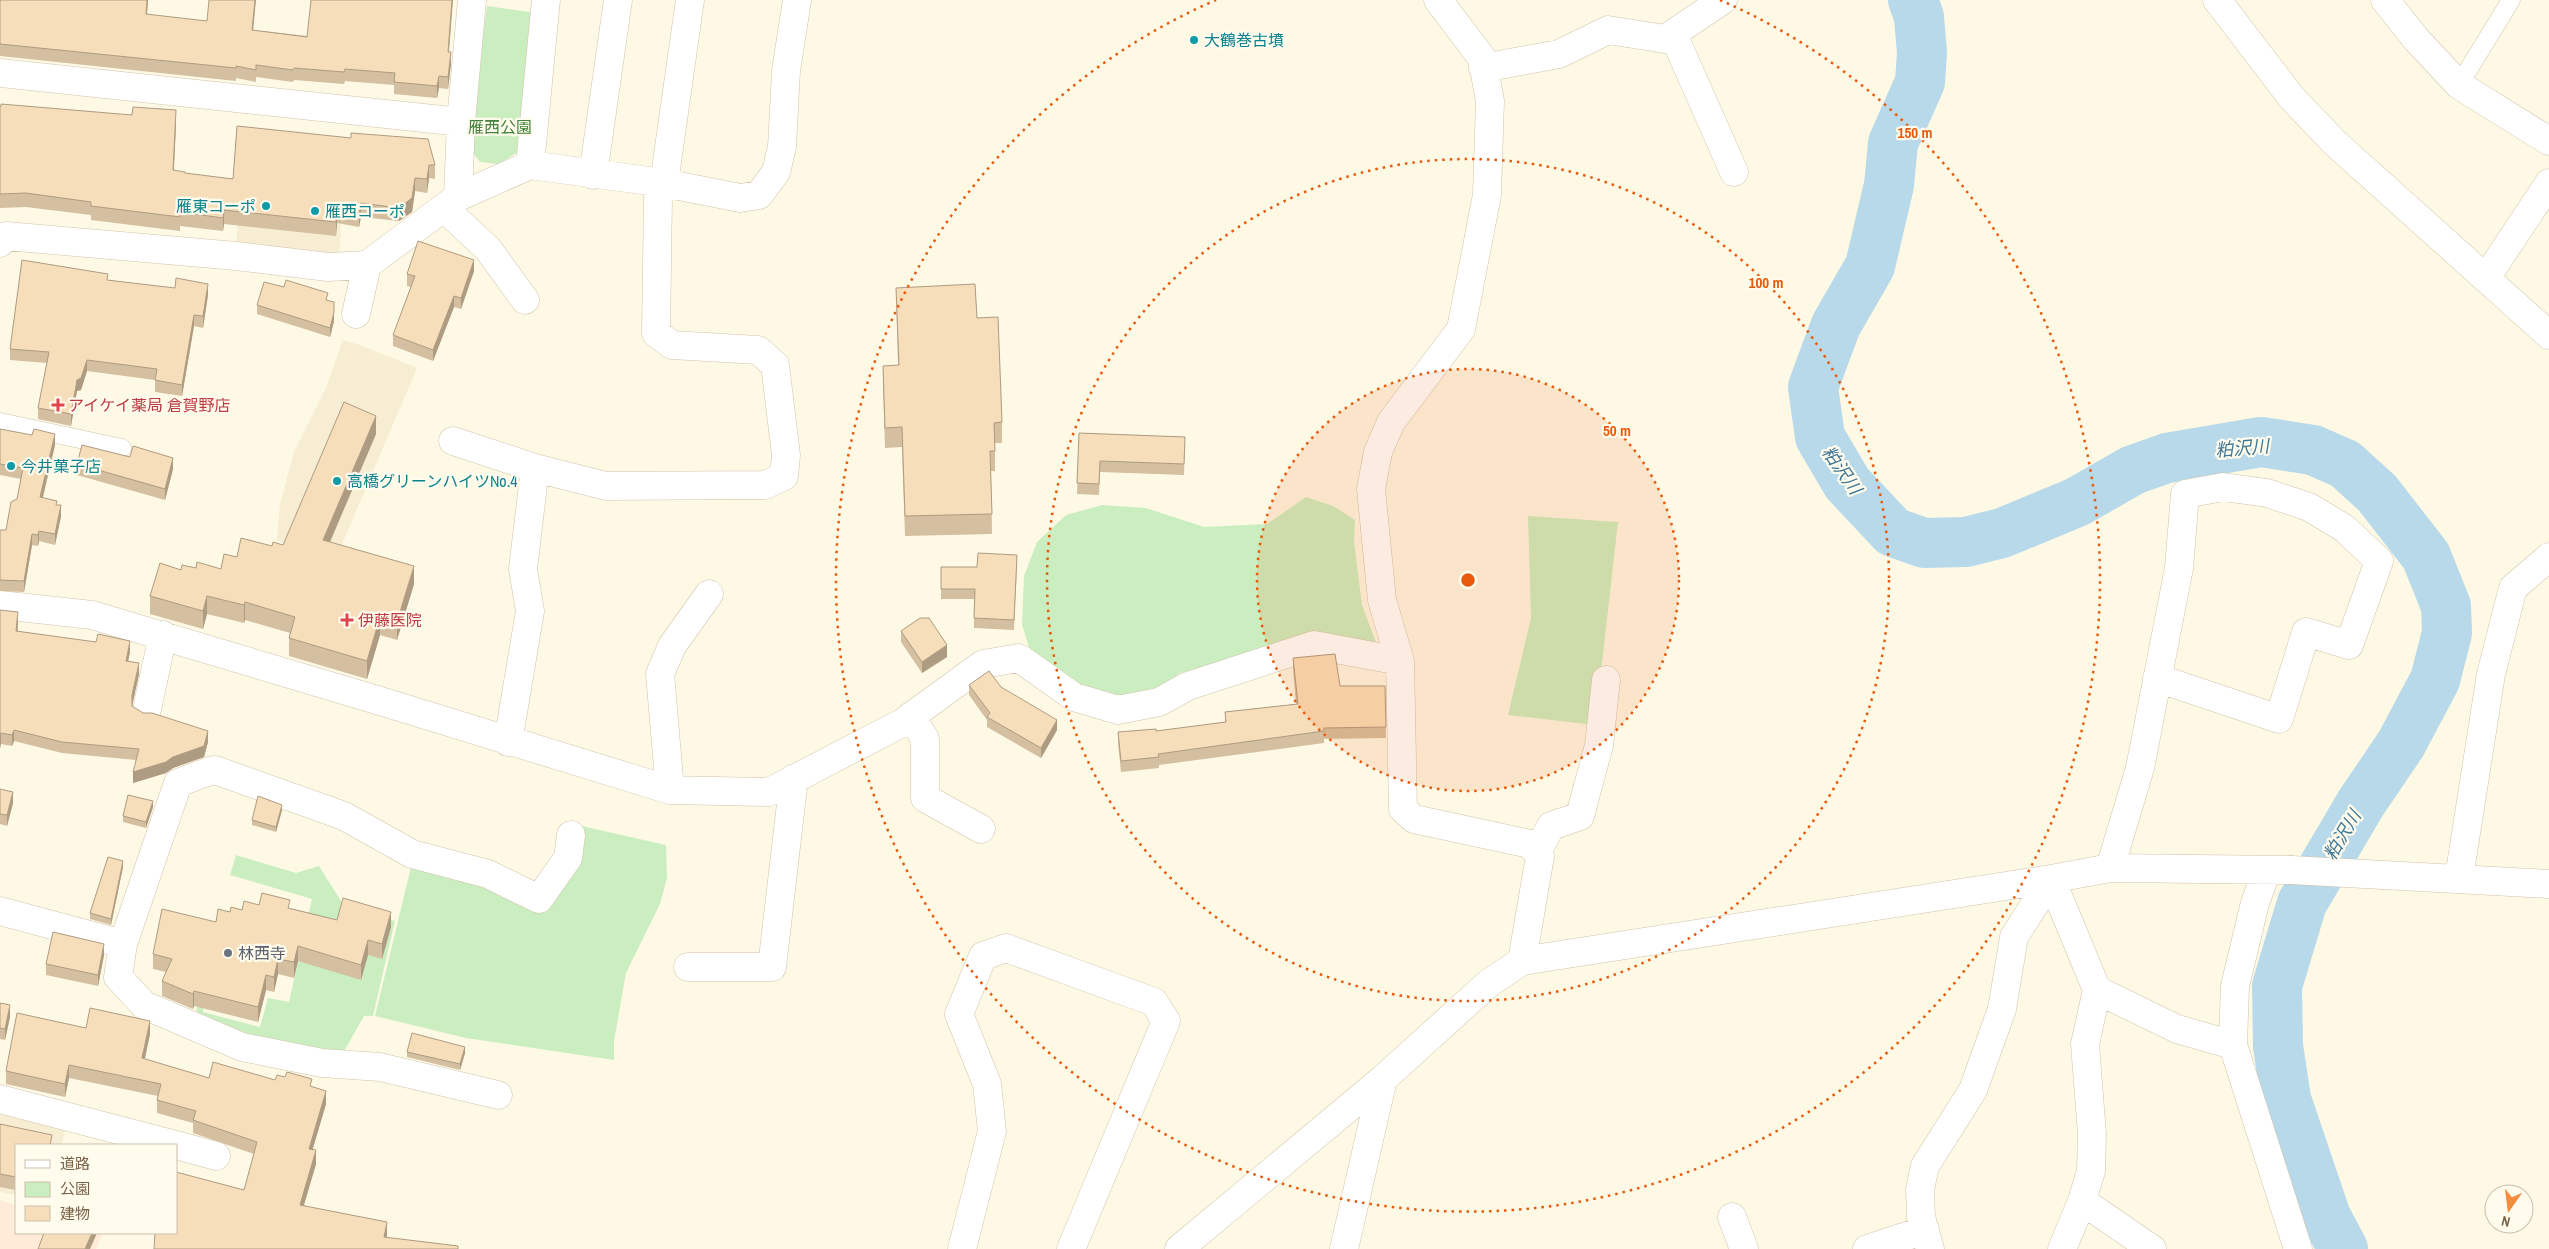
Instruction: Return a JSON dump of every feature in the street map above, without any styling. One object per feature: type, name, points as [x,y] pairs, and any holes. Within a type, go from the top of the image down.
[{"type":"street","points":[[472,0],[461,122],[451,202],[525,300]]},
{"type":"street","points":[[530,165],[546,0]]},
{"type":"street","points":[[593,175],[618,0]]},
{"type":"street","points":[[453,440],[535,468],[606,486],[765,485],[784,476],[786,455],[776,365],[758,350],[672,346],[656,333],[658,198],[664,182],[690,0]]},
{"type":"street","points":[[0,243],[6,236],[236,256],[328,267],[367,265],[451,202],[530,165],[593,175],[664,182],[740,198],[759,195],[776,172],[782,147],[786,71],[797,0]]},
{"type":"street","points":[[1483,68],[1559,54],[1608,30],[1665,39],[1724,0]]},
{"type":"street","points":[[2216,0],[2292,98],[2323,131],[2549,335]]},
{"type":"street","points":[[2385,0],[2416,39],[2459,85],[2549,141]]},
{"type":"street","points":[[1446,4],[1482,58],[1490,101],[1487,196],[1461,329],[1392,422],[1378,452],[1370,489],[1382,600],[1400,661],[1404,808],[1414,819],[1530,844],[1537,852],[1540,856],[1522,961]]},
{"type":"street","points":[[1673,34],[1734,172]]},
{"type":"street","points":[[0,73],[461,122]]},
{"type":"street","points":[[2486,278],[2549,183]]},
{"type":"street","points":[[356,314],[367,265]]},
{"type":"street","points":[[508,742],[530,611],[523,569],[535,468]]},
{"type":"street","points":[[2110,868],[2140,768],[2157,678],[2179,568],[2185,494],[2223,487],[2276,496],[2309,507],[2344,528],[2378,561],[2349,645],[2306,632],[2279,719],[2157,678]]},
{"type":"street","points":[[2459,878],[2491,674],[2513,588],[2549,557]]},
{"type":"street","points":[[670,790],[660,674],[672,646],[709,594]]},
{"type":"street","points":[[0,605],[92,615],[670,790],[769,792],[902,723],[983,664],[1019,658],[1074,697],[1118,710],[1159,702],[1188,686],[1314,644],[1400,661]]},
{"type":"street","points":[[147,709],[163,636]]},
{"type":"street","points":[[1537,852],[1551,826],[1580,816],[1599,745],[1606,680]]},
{"type":"street","points":[[911,716],[925,739],[925,798],[981,829]]},
{"type":"street","points":[[498,1095],[380,1067],[322,1063],[242,1048],[144,1005],[118,977],[123,944],[178,783],[210,771],[215,770],[344,816],[412,854],[488,874],[539,899],[568,858],[571,834]]},
{"type":"street","points":[[688,967],[772,967],[794,778]]},
{"type":"street","points":[[1179,1249],[1383,1079],[1482,989],[1522,961],[2051,879],[2110,868],[2348,872],[2549,884]]},
{"type":"street","points":[[2279,870],[2255,903],[2235,986],[2233,1045],[2298,1249]]},
{"type":"street","points":[[2051,879],[2097,990],[2085,1044],[2092,1134],[2091,1171],[2082,1201],[2062,1249]]},
{"type":"street","points":[[1867,1249],[1928,1240],[1921,1217],[1920,1189],[1925,1166],[1972,1090],[2002,1009],[2014,937],[2051,879]]},
{"type":"street","points":[[0,911],[123,944]]},
{"type":"street","points":[[962,1249],[992,1131],[987,1084],[959,1014],[982,956],[1006,948],[1154,1002],[1166,1021],[1071,1249]]},
{"type":"street","points":[[2097,990],[2177,1029],[2233,1045]]},
{"type":"street","points":[[1344,1249],[1383,1079]]},
{"type":"street","points":[[0,1098],[172,1144]]},
{"type":"street","points":[[178,1146],[216,1156]]},
{"type":"street","points":[[2082,1201],[2152,1249]]},
{"type":"street","points":[[1732,1217],[1744,1249]]},
{"type":"lane","points":[[2459,85],[2511,0]]},
{"type":"lane","points":[[0,422],[122,448]]},
{"type":"shaded area","points":[[240,181],[343,193],[339,256],[236,249]]},
{"type":"shaded area","points":[[343,340],[417,368],[337,556],[277,541],[280,504],[294,452],[326,388]]},
{"type":"shaded area","points":[[0,1106],[68,1123],[61,1144],[15,1144],[15,1195],[0,1192]]},
{"type":"shaded area","points":[[0,1200],[15,1205],[15,1234],[103,1234],[96,1249],[0,1249]]},
{"type":"green space","name":"雁西公園","points":[[487,6],[537,13],[527,146],[499,164],[480,162],[468,147]]},
{"type":"green space","points":[[1306,497],[1333,506],[1355,520],[1354,542],[1362,605],[1378,648],[1230,660],[1180,673],[1154,690],[1121,699],[1087,694],[1031,654],[1022,625],[1024,576],[1037,542],[1066,515],[1102,505],[1146,508],[1204,527],[1267,524]]},
{"type":"green space","points":[[1528,516],[1618,522],[1595,725],[1508,715],[1531,618]]},
{"type":"green space","points":[[577,825],[666,845],[667,878],[660,904],[626,973],[614,1041],[614,1060],[466,1038],[375,1016],[412,863],[483,884],[532,907]]},
{"type":"green space","points":[[236,855],[296,873],[319,866],[344,906],[395,921],[373,1016],[364,1016],[342,1055],[237,1035],[195,1018],[200,991],[206,993],[203,1012],[260,1027],[268,998],[289,1002],[312,899],[230,875]]},
{"type":"building","points":[[0,0],[147,0],[146,14],[207,21],[209,0],[255,0],[252,30],[307,37],[311,0],[452,0],[448,52],[451,52],[448,77],[439,76],[437,86],[394,82],[395,73],[345,69],[344,72],[294,68],[293,70],[256,65],[256,70],[236,66],[236,68],[0,44]]},
{"type":"building","points":[[1,104],[132,115],[133,107],[176,110],[173,170],[185,173],[233,179],[237,126],[351,138],[351,133],[428,139],[435,165],[429,165],[427,179],[415,178],[412,198],[399,208],[361,203],[359,214],[337,209],[336,222],[224,210],[223,218],[180,212],[180,217],[91,206],[91,202],[26,193],[0,194]]},
{"type":"building","points":[[418,241],[474,260],[461,298],[454,296],[433,350],[393,335],[415,276],[407,274]]},
{"type":"building","points":[[22,260],[108,274],[107,280],[175,288],[176,278],[208,284],[203,316],[194,315],[182,385],[155,380],[157,369],[87,360],[81,378],[77,380],[71,414],[38,408],[49,352],[10,349]]},
{"type":"building","points":[[286,280],[328,293],[326,300],[334,302],[334,312],[330,328],[257,305],[264,282],[284,287]]},
{"type":"building","points":[[975,284],[977,318],[998,317],[1002,422],[994,423],[995,451],[990,451],[992,514],[905,516],[902,427],[885,428],[883,366],[899,365],[896,288]]},
{"type":"building","points":[[344,402],[376,416],[323,540],[414,566],[397,622],[380,617],[367,661],[289,638],[295,617],[245,602],[244,605],[207,596],[203,611],[150,596],[160,563],[181,570],[182,565],[196,568],[197,562],[221,569],[224,554],[237,557],[241,538],[272,546],[273,542],[283,545]]},
{"type":"building","points":[[0,429],[32,435],[34,429],[55,434],[40,497],[57,501],[56,505],[61,505],[55,534],[39,531],[38,535],[32,534],[24,581],[0,580],[0,530],[6,530],[11,502],[17,499],[23,468],[0,464]]},
{"type":"building","points":[[1079,433],[1185,437],[1184,464],[1100,461],[1099,484],[1077,483]]},
{"type":"building","points":[[82,445],[130,457],[133,446],[173,458],[165,489],[77,464]]},
{"type":"building","points":[[978,553],[1017,555],[1014,620],[974,618],[975,589],[941,589],[941,567],[977,567]]},
{"type":"building","points":[[0,610],[18,612],[16,631],[96,642],[98,634],[130,641],[126,661],[139,663],[132,695],[132,706],[143,713],[152,713],[208,731],[204,746],[173,757],[166,762],[133,772],[139,749],[62,742],[14,730],[12,735],[1,733],[0,738]]},
{"type":"building","points":[[920,618],[929,618],[947,645],[922,662],[901,631]]},
{"type":"building","points":[[1335,654],[1340,686],[1385,686],[1386,727],[1324,728],[1324,731],[1158,754],[1159,757],[1121,761],[1118,732],[1156,729],[1156,731],[1226,722],[1225,712],[1298,704],[1293,658]]},
{"type":"building","points":[[989,671],[1001,687],[1057,720],[1041,748],[987,717],[990,713],[969,685]]},
{"type":"building","points":[[0,789],[13,792],[7,815],[0,814]]},
{"type":"building","points":[[128,795],[153,801],[146,822],[123,816]]},
{"type":"building","points":[[258,796],[282,805],[276,827],[252,820]]},
{"type":"building","points":[[108,857],[123,861],[111,919],[90,913]]},
{"type":"building","points":[[262,893],[290,900],[288,908],[337,920],[343,898],[391,912],[382,944],[368,940],[361,965],[298,946],[294,962],[278,959],[274,977],[266,975],[258,1007],[194,991],[193,994],[162,981],[172,959],[153,954],[162,909],[216,922],[218,909],[230,912],[231,907],[242,910],[244,901],[259,905]]},
{"type":"building","points":[[53,932],[104,944],[98,975],[46,964]]},
{"type":"building","points":[[0,1003],[10,1005],[5,1029],[0,1028]]},
{"type":"building","points":[[90,1008],[150,1021],[142,1058],[209,1078],[213,1062],[275,1080],[277,1075],[285,1077],[287,1072],[312,1079],[310,1086],[326,1091],[309,1149],[316,1150],[300,1205],[387,1222],[384,1237],[458,1246],[458,1249],[154,1249],[155,1234],[178,1234],[178,1173],[244,1190],[257,1142],[193,1120],[196,1111],[157,1100],[161,1084],[69,1065],[65,1084],[6,1071],[17,1013],[86,1028]]},
{"type":"building","points":[[412,1033],[465,1047],[460,1064],[407,1052]]},
{"type":"building","points":[[0,1124],[52,1135],[50,1144],[15,1144],[15,1177],[0,1174]]},
{"type":"building","points":[[44,1234],[92,1234],[85,1249],[38,1249]]},
{"type":"waterway","name":"粕沢川","points":[[1913,0],[1919,17],[1922,53],[1920,82],[1893,143],[1889,185],[1870,266],[1836,325],[1813,387],[1820,437],[1847,483],[1893,532],[1924,543],[1966,542],[2002,533],[2077,502],[2133,470],[2167,458],[2261,442],[2313,450],[2345,464],[2377,493],[2426,556],[2446,606],[2447,633],[2435,680],[2401,744],[2361,803],[2302,903],[2277,986],[2278,1046],[2286,1099],[2326,1217],[2343,1249]]},
{"type":"place","name":"大鶴巻古墳","points":[[1194,40]]},
{"type":"place","name":"雁東コーポ","points":[[266,206]]},
{"type":"place","name":"雁西コーポ","points":[[315,211]]},
{"type":"place","name":"アイケイ薬局 倉賀野店","points":[[58,405]]},
{"type":"place","name":"今井菓子店","points":[[11,466]]},
{"type":"place","name":"高橋グリーンハイツNo.4","points":[[337,481]]},
{"type":"place","name":"伊藤医院","points":[[347,620]]},
{"type":"place","name":"林西寺","points":[[228,953]]}]
